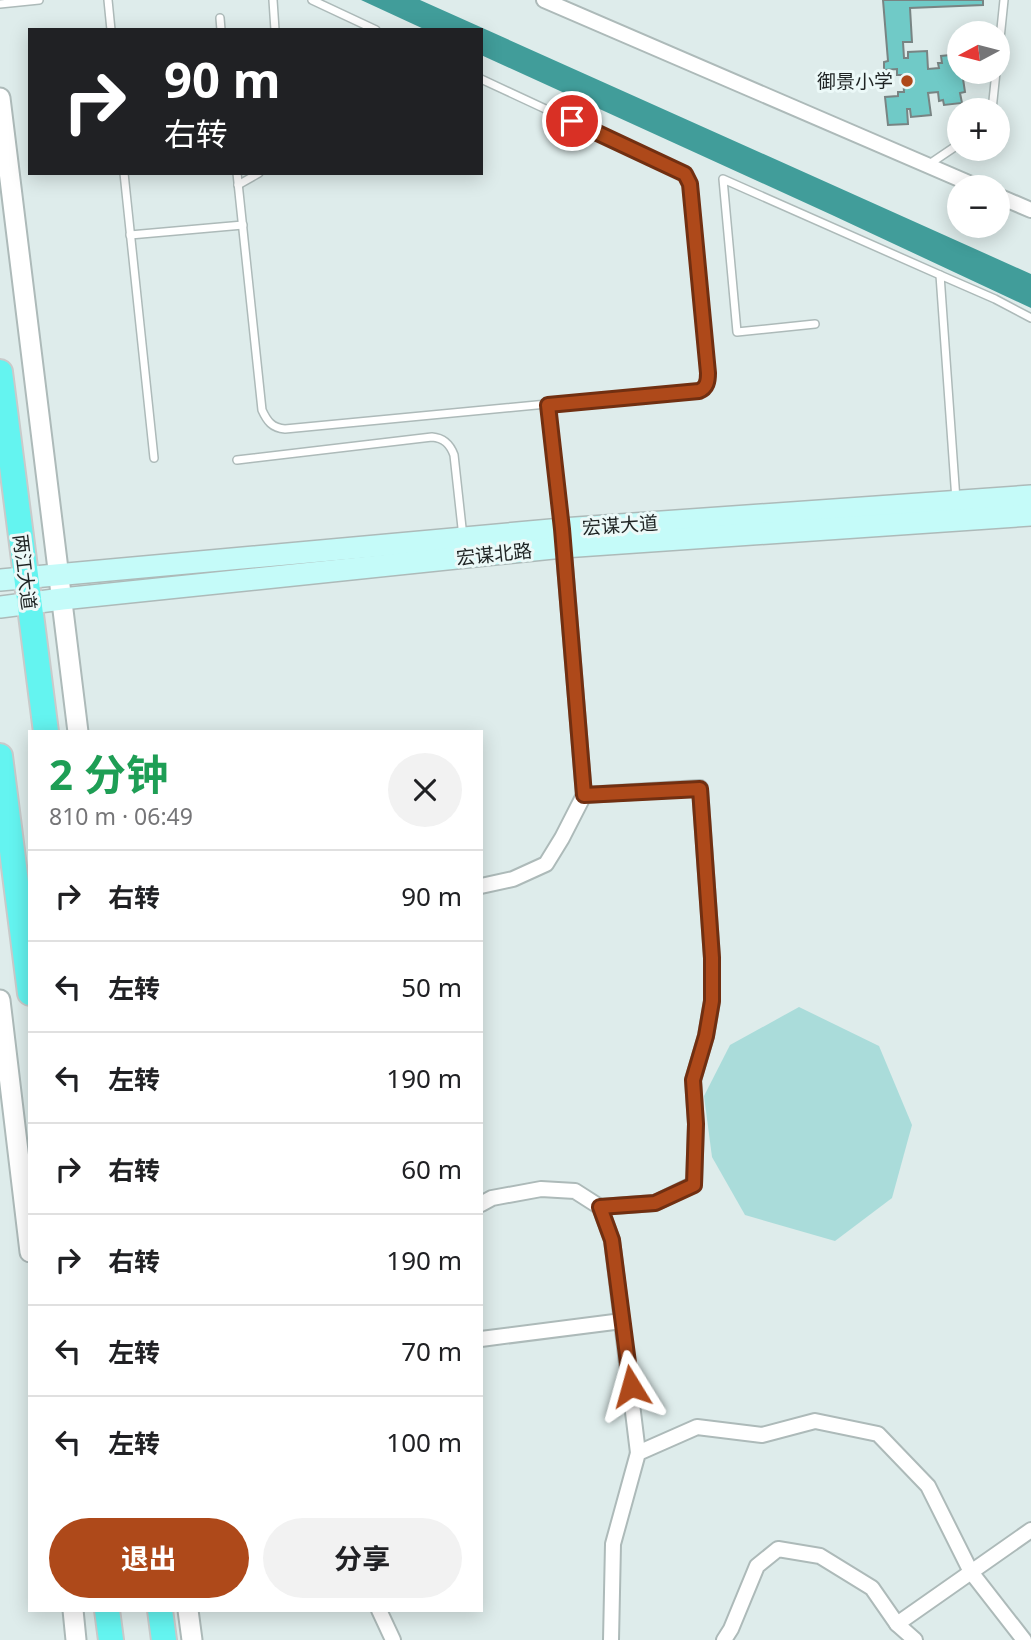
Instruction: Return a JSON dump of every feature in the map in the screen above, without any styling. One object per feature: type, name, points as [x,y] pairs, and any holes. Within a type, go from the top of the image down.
[{"type":"highway","name":"两江大道","points":[[0,372],[46,730]]},
{"type":"highway","points":[[0,756],[28,977]]},
{"type":"highway","points":[[107,1612],[111,1640]]},
{"type":"highway","points":[[160,1612],[164,1640]]},
{"type":"main road","name":"宏谋大道","points":[[0,580],[464,538],[563,538],[1031,496]]},
{"type":"main road","name":"宏谋北路","points":[[0,607],[563,538],[1031,515]]},
{"type":"street","points":[[544,0],[949,175]]},
{"type":"street","points":[[0,97],[78,730]]},
{"type":"street","points":[[1010,201],[1031,210]]},
{"type":"street","points":[[483,886],[513,879],[546,864],[584,795],[563,538]]},
{"type":"street","points":[[483,1203],[492,1198],[541,1189],[575,1191],[600,1207],[655,1203],[694,1185],[696,1124],[693,1080],[706,1036],[712,1001],[712,958],[700,789],[584,795]]},
{"type":"street","points":[[0,1000],[28,1235]]},
{"type":"street","points":[[600,1207],[612,1240],[638,1452],[613,1544],[611,1640]]},
{"type":"street","points":[[483,1339],[622,1321]]},
{"type":"street","points":[[638,1452],[697,1427],[762,1435],[815,1421],[878,1434],[928,1486],[971,1572],[1024,1640]]},
{"type":"street","points":[[897,1625],[1031,1530]]},
{"type":"street","points":[[724,1640],[757,1566],[778,1549],[820,1556],[872,1588],[897,1625],[915,1640]]},
{"type":"street","points":[[73,1612],[76,1640]]},
{"type":"street","points":[[188,1612],[192,1640]]},
{"type":"street","points":[[380,1612],[393,1640]]},
{"type":"lane","points":[[0,4],[39,0]]},
{"type":"lane","points":[[108,0],[111,28]]},
{"type":"lane","points":[[273,0],[275,28]]},
{"type":"lane","points":[[312,0],[372,28]]},
{"type":"lane","points":[[1002,21],[1004,0]]},
{"type":"lane","points":[[220,18],[222,28]]},
{"type":"lane","points":[[237,175],[262,410],[273,426],[285,429],[703,389],[708,373],[690,184],[685,174],[483,80]]},
{"type":"lane","points":[[927,166],[947,152]]},
{"type":"lane","points":[[124,175],[154,458]]},
{"type":"lane","points":[[238,185],[256,175]]},
{"type":"lane","points":[[815,324],[737,332],[723,178],[995,299],[1031,318]]},
{"type":"lane","points":[[130,235],[243,225]]},
{"type":"lane","points":[[940,275],[956,501]]},
{"type":"lane","points":[[548,405],[563,538]]},
{"type":"lane","points":[[237,460],[432,437],[442,439],[449,444],[454,456],[464,538]]},
{"type":"shaded area","points":[[799,1007],[879,1046],[912,1125],[892,1198],[835,1241],[745,1215],[712,1157],[704,1096],[730,1045]]},
{"type":"water","points":[[361,0],[420,0],[482,28],[422,28]]},
{"type":"water","points":[[483,28],[1031,274],[1031,308],[483,56]]},
{"type":"building","points":[[883,0],[983,0],[983,5],[910,8],[912,42],[903,42],[904,58],[908,58],[908,52],[927,51],[928,69],[939,68],[938,63],[942,63],[941,56],[947,55],[947,84],[964,84],[965,92],[960,93],[961,98],[947,98],[947,105],[944,105],[943,100],[939,101],[938,92],[928,93],[931,115],[911,117],[910,109],[907,109],[908,124],[888,125],[885,97],[898,96],[898,92],[904,92],[903,75],[897,75],[897,69],[884,70],[884,62],[888,61]]},
{"type":"place","name":"御景小学","points":[[907,81]]},
{"type":"route","points":[[572,121],[685,174],[688,178],[708,373],[706,385],[699,391],[548,405],[562,529],[584,795],[700,789],[712,958],[712,1001],[706,1036],[693,1080],[696,1124],[694,1185],[655,1203],[600,1207],[612,1240],[631,1386]]}]
